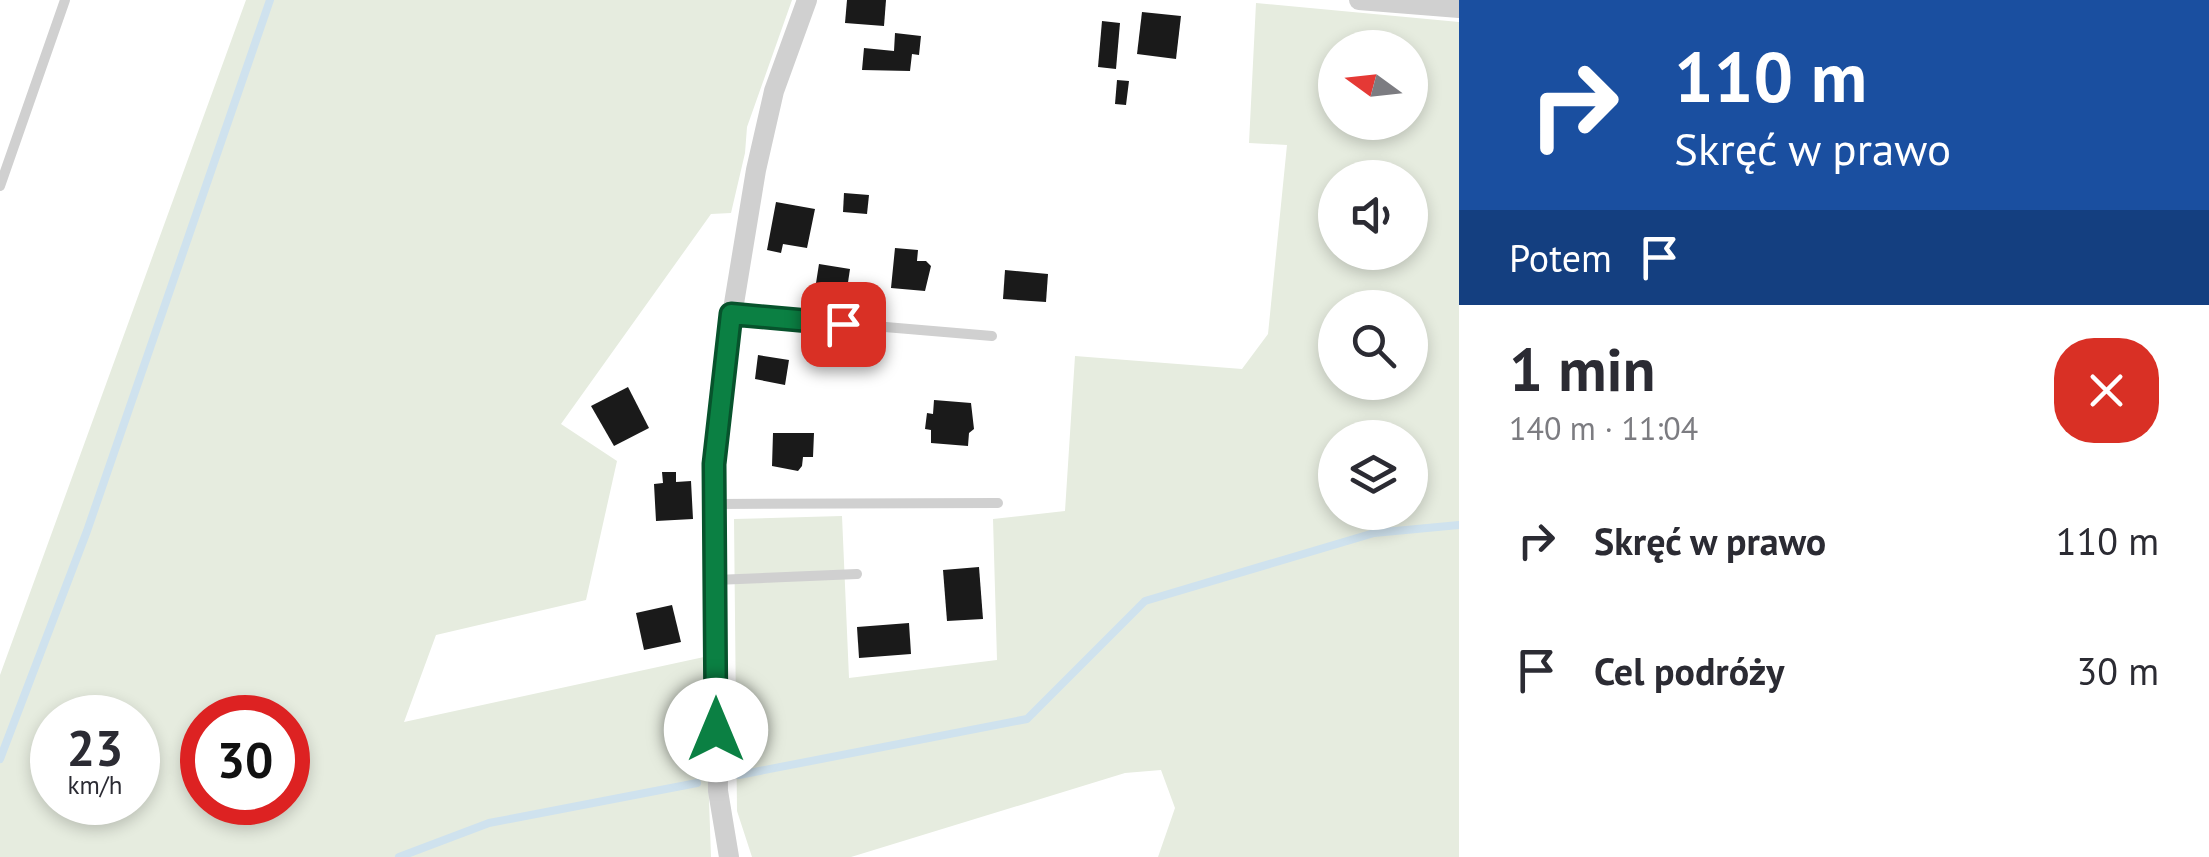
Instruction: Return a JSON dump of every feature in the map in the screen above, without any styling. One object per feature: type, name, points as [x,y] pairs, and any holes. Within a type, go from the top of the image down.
[{"type":"street","points":[[729,857],[718,791],[714,464],[731,314],[752,188],[774,90],[808,0]]},
{"type":"street","points":[[1359,0],[1459,8]]},
{"type":"lane","points":[[0,186],[65,0]]},
{"type":"lane","points":[[731,314],[992,336]]},
{"type":"lane","points":[[714,504],[998,503]]},
{"type":"lane","points":[[715,580],[856,574]]},
{"type":"shaded area","points":[[246,0],[792,0],[747,127],[731,213],[711,214],[561,424],[617,461],[586,600],[436,635],[404,722],[704,657],[711,857],[0,857],[0,675]]},
{"type":"shaded area","points":[[1256,3],[1459,22],[1459,857],[1158,857],[1175,808],[1161,770],[1125,773],[851,857],[752,857],[737,811],[734,519],[842,516],[849,678],[997,660],[993,519],[1065,511],[1075,356],[1242,369],[1268,334],[1287,145],[1249,143]]},
{"type":"building","points":[[847,0],[886,0],[884,26],[845,23]]},
{"type":"building","points":[[1142,12],[1181,16],[1176,59],[1137,54]]},
{"type":"building","points":[[1102,21],[1120,23],[1116,69],[1098,67]]},
{"type":"building","points":[[895,33],[921,36],[919,55],[912,54],[910,71],[862,70],[864,48],[894,51]]},
{"type":"building","points":[[1117,80],[1129,81],[1126,105],[1115,104]]},
{"type":"building","points":[[844,193],[869,195],[867,214],[843,212]]},
{"type":"building","points":[[776,202],[815,209],[807,248],[783,244],[781,253],[767,250]]},
{"type":"building","points":[[895,248],[918,250],[917,261],[926,261],[931,266],[925,291],[891,288]]},
{"type":"building","points":[[819,264],[850,269],[847,289],[816,283]]},
{"type":"building","points":[[1005,270],[1048,274],[1046,302],[1003,299]]},
{"type":"building","points":[[758,355],[789,360],[785,385],[755,379]]},
{"type":"building","points":[[628,387],[649,428],[614,446],[591,406]]},
{"type":"building","points":[[934,400],[971,403],[974,429],[969,433],[968,446],[931,443],[931,430],[925,429],[927,413],[933,414]]},
{"type":"building","points":[[773,433],[814,433],[813,457],[803,457],[798,471],[772,466]]},
{"type":"building","points":[[662,472],[676,472],[676,482],[691,481],[693,519],[656,521],[654,484],[663,483]]},
{"type":"building","points":[[979,567],[983,619],[947,621],[943,570]]},
{"type":"building","points":[[672,605],[681,642],[644,650],[636,613]]},
{"type":"building","points":[[909,623],[911,654],[859,658],[857,627]]},
{"type":"waterway","points":[[0,759],[87,531],[270,0]]},
{"type":"waterway","points":[[739,775],[1027,719],[1145,601],[1374,533],[1459,525]]},
{"type":"waterway","points":[[399,857],[489,823],[697,783]]},
{"type":"route","points":[[716,730],[714,464],[731,314],[843,324]]}]
